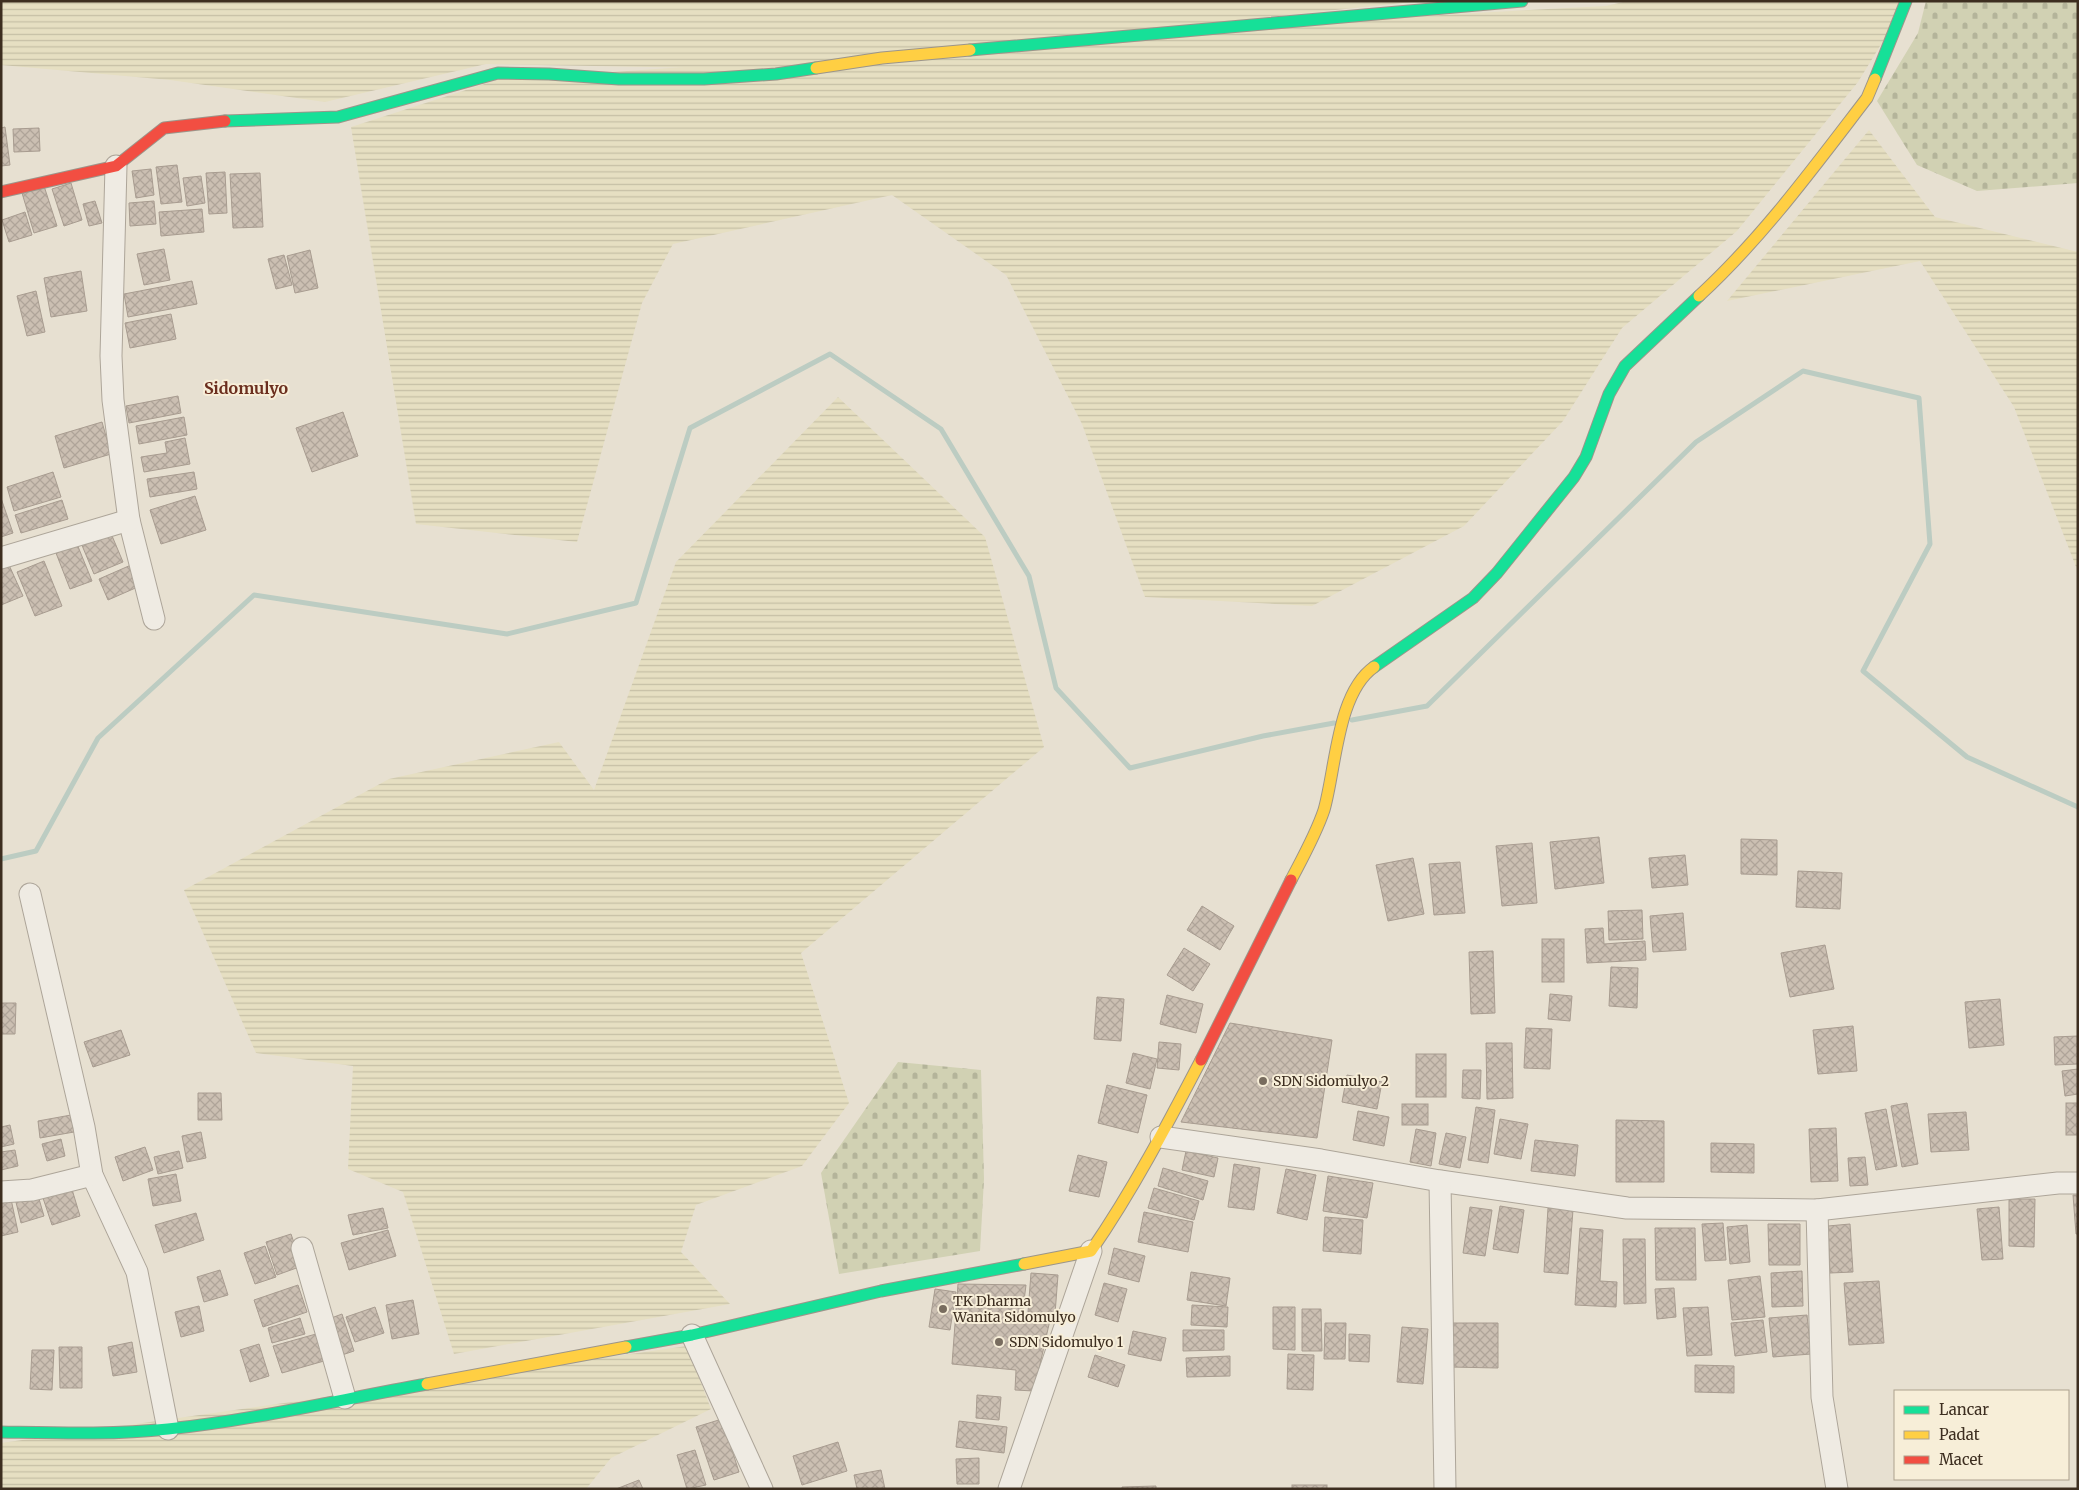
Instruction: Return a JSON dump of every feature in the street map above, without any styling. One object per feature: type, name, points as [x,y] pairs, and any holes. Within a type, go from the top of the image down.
[{"type":"street","points":[[1,192],[116,166],[164,128],[222,120],[338,117],[498,73],[548,74],[619,80],[704,80],[776,74],[882,58],[1522,1]]},
{"type":"street","points":[[1009,1489],[1091,1251],[1119,1211],[1160,1137],[1250,964],[1323,812],[1331,783],[1343,720],[1356,686],[1370,670],[1473,598],[1496,573],[1574,477],[1586,456],[1610,394],[1626,366],[1731,267],[1792,196],[1867,98],[1906,1]]},
{"type":"street","points":[[116,166],[111,356],[113,400],[129,520],[154,618]]},
{"type":"street","points":[[1,558],[129,520]]},
{"type":"street","points":[[30,894],[82,1118],[92,1175],[136,1272],[168,1429]]},
{"type":"street","points":[[1160,1137],[1627,1208],[1816,1210],[2058,1183],[2078,1183]]},
{"type":"street","points":[[1,1192],[32,1190],[92,1175]]},
{"type":"street","points":[[1440,1181],[1445,1489]]},
{"type":"street","points":[[1816,1210],[1822,1397],[1837,1489]]},
{"type":"street","points":[[302,1248],[345,1398]]},
{"type":"street","points":[[1,1432],[75,1433],[168,1429],[252,1416],[692,1335],[881,1291],[1091,1251]]},
{"type":"street","points":[[692,1335],[762,1489]]},
{"type":"shaded area","points":[[1,1],[1422,1],[767,69],[486,64],[325,102],[170,80],[1,65]]},
{"type":"shaded area","points":[[1627,1],[1903,1],[1899,15],[1858,82],[1737,231],[1622,328],[1563,421],[1464,526],[1312,606],[1145,597],[1082,424],[1006,275],[892,195],[673,244],[642,303],[577,542],[416,524],[351,127],[497,80],[1456,14],[1606,6]]},
{"type":"shaded area","points":[[1869,130],[1935,217],[2078,252],[2078,572],[2014,407],[1920,261],[1727,301]]},
{"type":"shaded area","points":[[838,397],[985,537],[1044,747],[801,953],[849,1103],[802,1166],[696,1205],[681,1252],[730,1304],[454,1354],[403,1192],[348,1169],[353,1066],[256,1053],[184,890],[389,779],[559,742],[594,790],[676,562]]},
{"type":"shaded area","points":[[687,1346],[711,1409],[611,1458],[586,1489],[1,1489],[1,1443]]},
{"type":"green space","points":[[1926,1],[2078,1],[2078,183],[1977,191],[1917,165],[1877,101],[1918,33]]},
{"type":"green space","points":[[898,1062],[981,1070],[984,1179],[980,1251],[839,1274],[821,1173]]},
{"type":"building","points":[[5,127],[10,165],[1,166],[1,128]]},
{"type":"building","points":[[39,128],[40,151],[14,152],[13,129]]},
{"type":"building","points":[[177,165],[182,202],[161,204],[156,167]]},
{"type":"building","points":[[151,169],[154,195],[136,198],[132,171]]},
{"type":"building","points":[[225,172],[227,213],[209,214],[206,173]]},
{"type":"building","points":[[260,173],[263,227],[233,228],[230,174]]},
{"type":"building","points":[[201,176],[205,203],[187,206],[183,178]]},
{"type":"building","points":[[71,183],[82,220],[64,226],[52,189]]},
{"type":"building","points":[[44,186],[57,226],[34,233],[22,193]]},
{"type":"building","points":[[95,201],[102,223],[89,226],[83,204]]},
{"type":"building","points":[[154,201],[156,224],[130,226],[129,203]]},
{"type":"building","points":[[202,209],[204,232],[161,236],[159,212]]},
{"type":"building","points":[[25,212],[32,235],[9,242],[2,220]]},
{"type":"building","points":[[164,249],[170,280],[144,285],[137,254]]},
{"type":"building","points":[[310,250],[318,288],[295,293],[287,256]]},
{"type":"building","points":[[284,255],[292,285],[276,289],[268,259]]},
{"type":"building","points":[[81,271],[87,311],[51,317],[44,278]]},
{"type":"building","points":[[192,281],[197,304],[128,317],[124,294]]},
{"type":"building","points":[[36,291],[45,332],[27,336],[17,296]]},
{"type":"building","points":[[171,314],[176,339],[130,348],[125,323]]},
{"type":"building","points":[[178,396],[181,413],[129,423],[126,406]]},
{"type":"building","points":[[343,412],[358,456],[312,472],[296,428]]},
{"type":"building","points":[[184,417],[187,435],[139,444],[136,426]]},
{"type":"building","points":[[102,422],[111,454],[64,468],[55,436]]},
{"type":"building","points":[[185,438],[190,464],[144,472],[141,457],[167,453],[165,442]]},
{"type":"building","points":[[53,472],[61,497],[14,511],[7,487]]},
{"type":"building","points":[[194,472],[197,489],[150,497],[147,479]]},
{"type":"building","points":[[195,496],[206,530],[161,544],[150,510]]},
{"type":"building","points":[[1,498],[13,533],[1,537]]},
{"type":"building","points":[[62,500],[68,519],[21,533],[15,515]]},
{"type":"building","points":[[110,531],[123,562],[94,574],[81,543]]},
{"type":"building","points":[[77,544],[92,581],[70,589],[56,553]]},
{"type":"building","points":[[44,561],[62,606],[35,616],[17,572]]},
{"type":"building","points":[[9,565],[23,596],[1,605],[1,568]]},
{"type":"building","points":[[131,565],[140,586],[108,600],[99,579]]},
{"type":"building","points":[[1599,837],[1604,883],[1555,889],[1550,842]]},
{"type":"building","points":[[1741,839],[1777,840],[1777,875],[1741,874]]},
{"type":"building","points":[[1532,843],[1537,903],[1502,906],[1496,846]]},
{"type":"building","points":[[1685,855],[1688,885],[1652,888],[1649,858]]},
{"type":"building","points":[[1413,858],[1424,914],[1388,921],[1376,865]]},
{"type":"building","points":[[1460,862],[1465,913],[1434,915],[1429,864]]},
{"type":"building","points":[[1798,871],[1842,873],[1840,909],[1796,907]]},
{"type":"building","points":[[1202,906],[1234,926],[1220,950],[1187,930]]},
{"type":"building","points":[[1642,910],[1643,939],[1609,940],[1608,911]]},
{"type":"building","points":[[1683,913],[1686,950],[1653,952],[1650,916]]},
{"type":"building","points":[[1603,928],[1604,944],[1645,941],[1646,960],[1587,963],[1585,929]]},
{"type":"building","points":[[1542,939],[1564,939],[1564,982],[1542,982]]},
{"type":"building","points":[[1825,945],[1834,989],[1790,997],[1781,953]]},
{"type":"building","points":[[1184,948],[1210,964],[1193,991],[1167,975]]},
{"type":"building","points":[[1493,951],[1495,1013],[1471,1014],[1469,952]]},
{"type":"building","points":[[1611,967],[1638,968],[1637,1008],[1609,1006]]},
{"type":"building","points":[[1550,994],[1572,996],[1570,1021],[1548,1019]]},
{"type":"building","points":[[1167,995],[1203,1004],[1196,1033],[1160,1024]]},
{"type":"building","points":[[1097,997],[1124,999],[1121,1041],[1094,1039]]},
{"type":"building","points":[[2000,999],[2004,1045],[1969,1048],[1965,1002]]},
{"type":"building","points":[[1,1003],[16,1003],[15,1034],[1,1034]]},
{"type":"building","name":"SDN Sidomulyo 2","points":[[1230,1023],[1332,1040],[1317,1138],[1181,1122]]},
{"type":"building","points":[[1853,1026],[1857,1071],[1818,1074],[1813,1030]]},
{"type":"building","points":[[1526,1028],[1552,1029],[1550,1069],[1524,1068]]},
{"type":"building","points":[[121,1030],[130,1055],[93,1067],[84,1042]]},
{"type":"building","points":[[2078,1036],[2078,1064],[2055,1065],[2054,1037]]},
{"type":"building","points":[[1159,1042],[1181,1044],[1179,1070],[1157,1068]]},
{"type":"building","points":[[1486,1043],[1512,1043],[1513,1098],[1487,1099]]},
{"type":"building","points":[[1133,1053],[1157,1059],[1150,1089],[1126,1083]]},
{"type":"building","points":[[1416,1054],[1446,1054],[1446,1097],[1416,1097]]},
{"type":"building","points":[[2078,1069],[2078,1094],[2065,1096],[2062,1071]]},
{"type":"building","points":[[1463,1070],[1481,1070],[1480,1099],[1462,1098]]},
{"type":"building","points":[[1347,1075],[1382,1082],[1377,1109],[1342,1102]]},
{"type":"building","points":[[1107,1085],[1147,1095],[1138,1133],[1098,1123]]},
{"type":"building","points":[[198,1093],[221,1093],[222,1120],[198,1120]]},
{"type":"building","points":[[1907,1103],[1918,1164],[1902,1167],[1891,1106]]},
{"type":"building","points":[[2066,1103],[2078,1103],[2078,1135],[2066,1135]]},
{"type":"building","points":[[1402,1104],[1428,1104],[1428,1125],[1402,1125]]},
{"type":"building","points":[[1476,1107],[1495,1110],[1488,1163],[1468,1160]]},
{"type":"building","points":[[1886,1109],[1897,1166],[1876,1170],[1865,1113]]},
{"type":"building","points":[[1358,1111],[1389,1117],[1384,1146],[1353,1140]]},
{"type":"building","points":[[1966,1112],[1969,1150],[1931,1152],[1928,1114]]},
{"type":"building","points":[[71,1115],[74,1132],[40,1138],[38,1121]]},
{"type":"building","points":[[1500,1119],[1528,1124],[1521,1159],[1494,1154]]},
{"type":"building","points":[[1616,1120],[1664,1121],[1664,1182],[1616,1182]]},
{"type":"building","points":[[10,1125],[14,1144],[1,1147],[1,1127]]},
{"type":"building","points":[[1836,1128],[1838,1181],[1811,1182],[1809,1129]]},
{"type":"building","points":[[1416,1129],[1436,1133],[1431,1166],[1410,1162]]},
{"type":"building","points":[[201,1132],[206,1158],[187,1162],[182,1136]]},
{"type":"building","points":[[1446,1133],[1466,1137],[1460,1168],[1439,1164]]},
{"type":"building","points":[[61,1139],[65,1156],[47,1161],[42,1144]]},
{"type":"building","points":[[1535,1140],[1578,1145],[1575,1176],[1531,1171]]},
{"type":"building","points":[[1711,1143],[1754,1144],[1754,1173],[1711,1172]]},
{"type":"building","points":[[145,1147],[153,1170],[123,1181],[115,1157]]},
{"type":"building","points":[[15,1150],[18,1166],[1,1170],[1,1152]]},
{"type":"building","points":[[179,1151],[183,1168],[158,1174],[154,1157]]},
{"type":"building","points":[[1186,1151],[1218,1158],[1214,1177],[1182,1170]]},
{"type":"building","points":[[1078,1155],[1107,1162],[1099,1197],[1069,1191]]},
{"type":"building","points":[[1865,1157],[1868,1185],[1850,1186],[1848,1158]]},
{"type":"building","points":[[1234,1164],[1260,1168],[1254,1210],[1228,1207]]},
{"type":"building","points":[[1163,1168],[1208,1181],[1203,1200],[1158,1186]]},
{"type":"building","points":[[1286,1169],[1316,1175],[1307,1220],[1277,1213]]},
{"type":"building","points":[[176,1174],[181,1201],[153,1206],[148,1179]]},
{"type":"building","points":[[1328,1176],[1373,1183],[1367,1218],[1323,1211]]},
{"type":"building","points":[[71,1186],[80,1216],[52,1225],[42,1195]]},
{"type":"building","points":[[1154,1188],[1199,1201],[1194,1220],[1148,1208]]},
{"type":"building","points":[[37,1192],[44,1216],[21,1223],[15,1198]]},
{"type":"building","points":[[2073,1195],[2078,1195],[2078,1234],[2076,1234]]},
{"type":"building","points":[[11,1199],[18,1232],[1,1236],[1,1201]]},
{"type":"building","points":[[2009,1199],[2035,1199],[2034,1247],[2009,1246]]},
{"type":"building","points":[[1500,1206],[1524,1210],[1518,1253],[1493,1249]]},
{"type":"building","points":[[1470,1207],[1492,1210],[1485,1256],[1463,1253]]},
{"type":"building","points":[[1999,1207],[2003,1259],[1982,1260],[1977,1209]]},
{"type":"building","points":[[383,1208],[388,1228],[353,1235],[348,1215]]},
{"type":"building","points":[[1548,1208],[1573,1210],[1568,1274],[1544,1272]]},
{"type":"building","points":[[1144,1212],[1193,1222],[1188,1252],[1138,1242]]},
{"type":"building","points":[[196,1213],[204,1240],[164,1253],[155,1225]]},
{"type":"building","points":[[1325,1217],[1363,1220],[1361,1254],[1323,1251]]},
{"type":"building","points":[[1723,1223],[1726,1260],[1705,1261],[1702,1224]]},
{"type":"building","points":[[1768,1224],[1800,1224],[1800,1265],[1769,1265]]},
{"type":"building","points":[[1850,1224],[1853,1272],[1830,1273],[1828,1226]]},
{"type":"building","points":[[1747,1225],[1750,1262],[1730,1264],[1727,1227]]},
{"type":"building","points":[[1580,1228],[1603,1230],[1600,1281],[1617,1282],[1616,1307],[1575,1305]]},
{"type":"building","points":[[1655,1228],[1695,1228],[1696,1280],[1656,1280]]},
{"type":"building","points":[[388,1230],[396,1256],[349,1270],[341,1243]]},
{"type":"building","points":[[291,1234],[302,1266],[277,1275],[266,1242]]},
{"type":"building","points":[[1623,1239],[1645,1239],[1646,1303],[1624,1304]]},
{"type":"building","points":[[265,1246],[276,1277],[255,1284],[244,1253]]},
{"type":"building","points":[[1114,1248],[1145,1256],[1139,1282],[1108,1274]]},
{"type":"building","points":[[220,1270],[228,1295],[204,1302],[197,1277]]},
{"type":"building","points":[[1802,1271],[1803,1306],[1772,1307],[1771,1273]]},
{"type":"building","points":[[1191,1272],[1230,1278],[1226,1306],[1187,1300]]},
{"type":"building","points":[[1031,1273],[1058,1275],[1055,1314],[1028,1312]]},
{"type":"building","points":[[1760,1276],[1765,1317],[1732,1320],[1728,1280]]},
{"type":"building","points":[[1879,1281],[1884,1343],[1849,1345],[1844,1283]]},
{"type":"building","points":[[1104,1283],[1127,1289],[1118,1322],[1095,1315]]},
{"type":"building","name":"SDN Sidomulyo 1","points":[[958,1284],[1026,1285],[1022,1317],[1050,1320],[1034,1391],[1015,1390],[1016,1370],[952,1364]]},
{"type":"building","points":[[298,1285],[307,1312],[263,1327],[254,1300]]},
{"type":"building","points":[[1674,1288],[1676,1317],[1657,1319],[1655,1289]]},
{"type":"building","name":"TK Dharma Wanita Sidomulyo","points":[[935,1289],[956,1292],[950,1330],[929,1327]]},
{"type":"building","points":[[413,1300],[419,1334],[392,1339],[386,1305]]},
{"type":"building","points":[[1192,1305],[1228,1307],[1227,1327],[1191,1325]]},
{"type":"building","points":[[199,1306],[204,1331],[181,1337],[175,1312]]},
{"type":"building","points":[[375,1307],[384,1333],[355,1342],[346,1317]]},
{"type":"building","points":[[1273,1307],[1295,1307],[1295,1350],[1273,1349]]},
{"type":"building","points":[[1708,1307],[1712,1355],[1687,1356],[1683,1308]]},
{"type":"building","points":[[1302,1309],[1321,1309],[1322,1351],[1302,1351]]},
{"type":"building","points":[[342,1314],[354,1351],[339,1356],[326,1320]]},
{"type":"building","points":[[1807,1315],[1811,1354],[1773,1357],[1769,1318]]},
{"type":"building","points":[[300,1318],[305,1334],[272,1343],[268,1328]]},
{"type":"building","points":[[1763,1320],[1767,1352],[1735,1356],[1731,1323]]},
{"type":"building","points":[[1325,1323],[1346,1323],[1345,1359],[1324,1359]]},
{"type":"building","points":[[1451,1323],[1498,1323],[1498,1368],[1450,1367]]},
{"type":"building","points":[[1402,1327],[1428,1329],[1423,1384],[1397,1382]]},
{"type":"building","points":[[1183,1330],[1224,1330],[1224,1350],[1183,1351]]},
{"type":"building","points":[[1133,1331],[1166,1338],[1161,1361],[1128,1354]]},
{"type":"building","points":[[316,1334],[324,1361],[282,1373],[273,1346]]},
{"type":"building","points":[[1349,1334],[1370,1335],[1369,1362],[1349,1361]]},
{"type":"building","points":[[132,1342],[137,1372],[113,1376],[108,1347]]},
{"type":"building","points":[[259,1344],[269,1376],[250,1382],[240,1350]]},
{"type":"building","points":[[59,1347],[82,1347],[82,1388],[60,1388]]},
{"type":"building","points":[[32,1350],[54,1350],[52,1390],[30,1389]]},
{"type":"building","points":[[1288,1354],[1314,1355],[1313,1390],[1287,1389]]},
{"type":"building","points":[[1095,1355],[1125,1365],[1118,1387],[1088,1377]]},
{"type":"building","points":[[1230,1356],[1230,1376],[1187,1377],[1186,1358]]},
{"type":"building","points":[[1695,1365],[1734,1366],[1734,1393],[1695,1392]]},
{"type":"building","points":[[977,1395],[1001,1397],[999,1420],[976,1418]]},
{"type":"building","points":[[722,1419],[739,1472],[714,1480],[696,1427]]},
{"type":"building","points":[[959,1421],[1007,1427],[1004,1453],[956,1447]]},
{"type":"building","points":[[838,1442],[847,1471],[802,1485],[793,1456]]},
{"type":"building","points":[[695,1450],[706,1485],[687,1489],[677,1455]]},
{"type":"building","points":[[979,1458],[979,1484],[957,1484],[956,1459]]},
{"type":"building","points":[[881,1470],[885,1489],[857,1489],[854,1475]]},
{"type":"building","points":[[639,1480],[643,1489],[616,1489]]},
{"type":"building","points":[[1292,1485],[1327,1485],[1327,1489],[1292,1489]]},
{"type":"building","points":[[1156,1486],[1156,1489],[1122,1489],[1122,1487]]},
{"type":"waterway","points":[[1,859],[36,851],[98,738],[254,595],[507,634],[636,603],[690,428],[830,354],[941,429],[1029,576],[1056,688],[1130,768],[1263,736],[1334,723]]},
{"type":"waterway","points":[[1352,720],[1427,706],[1696,442],[1803,371],[1919,398],[1930,544],[1863,671],[1967,757],[2078,807]]},
{"type":"traffic: fast","points":[[970,50],[1522,1]]},
{"type":"traffic: fast","points":[[1875,79],[1906,1]]},
{"type":"traffic: fast","points":[[225,121],[338,117],[498,73],[549,74],[619,79],[704,79],[776,74],[816,68]]},
{"type":"traffic: fast","points":[[1374,667],[1473,598],[1497,573],[1574,477],[1586,457],[1609,394],[1625,366],[1699,296]]},
{"type":"traffic: fast","points":[[626,1347],[692,1335],[881,1291],[1024,1264]]},
{"type":"traffic: fast","points":[[1,1432],[105,1433],[168,1429],[266,1415],[427,1384]]},
{"type":"traffic: slow","points":[[816,68],[882,58],[970,50]]},
{"type":"traffic: slow","points":[[1699,296],[1745,250],[1787,201],[1867,98],[1875,79]]},
{"type":"traffic: slow","points":[[1291,880],[1313,837],[1324,810],[1340,732],[1352,694],[1362,679],[1374,667]]},
{"type":"traffic: slow","points":[[1024,1264],[1091,1251],[1135,1181],[1201,1060]]},
{"type":"traffic: slow","points":[[427,1384],[626,1347]]},
{"type":"traffic: jam","points":[[1,192],[116,166],[164,128],[225,121]]},
{"type":"traffic: jam","points":[[1201,1060],[1291,880]]},
{"type":"place","name":"SDN Sidomulyo 2","points":[[1263,1081]]},
{"type":"place","name":"TK Dharma Wanita Sidomulyo","points":[[943,1309]]},
{"type":"place","name":"SDN Sidomulyo 1","points":[[999,1342]]},
{"type":"district","name":"Sidomulyo","points":[[246,388]]}]
